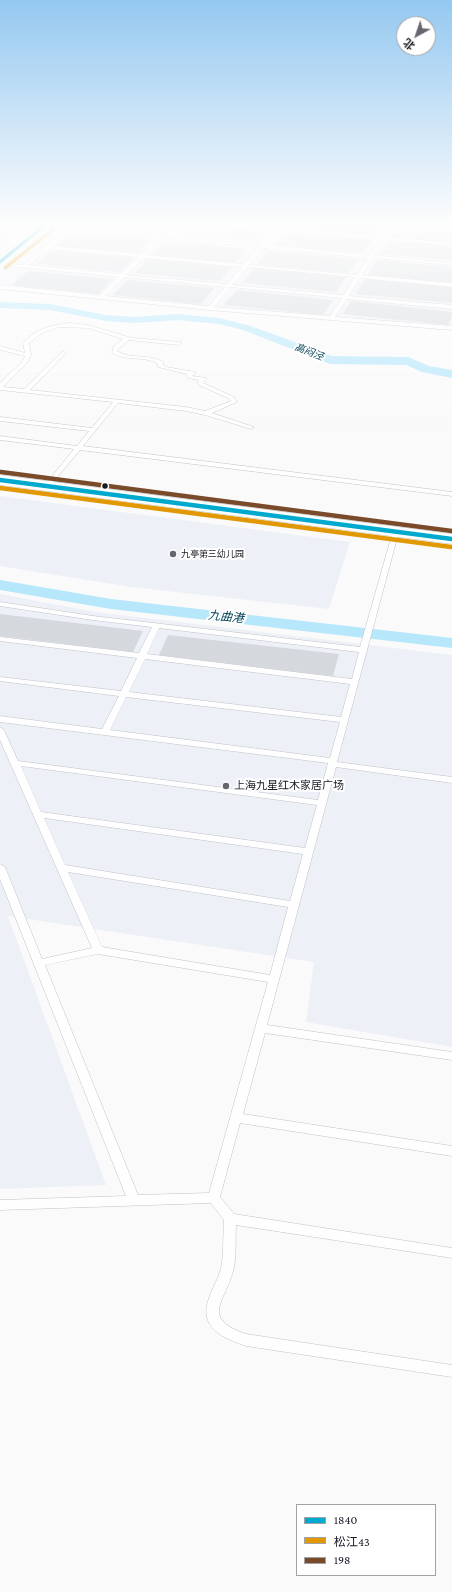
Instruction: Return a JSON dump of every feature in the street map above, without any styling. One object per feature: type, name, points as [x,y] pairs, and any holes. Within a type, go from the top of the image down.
[{"type":"street","points":[[0,480],[452,539]]},
{"type":"lane","points":[[114,298],[210,308],[452,328]]},
{"type":"lane","points":[[210,308],[218,298]]},
{"type":"lane","points":[[332,318],[344,298]]},
{"type":"lane","points":[[358,298],[452,308]]},
{"type":"lane","points":[[0,387],[24,363],[28,355],[26,343],[29,339],[52,327],[68,325],[84,326],[128,338],[179,343]]},
{"type":"lane","points":[[128,338],[115,348],[114,352],[118,356],[133,359],[154,359],[161,363],[160,366],[165,368],[193,373],[189,376],[204,379],[200,382],[201,384],[232,398],[234,402],[206,413]]},
{"type":"lane","points":[[0,348],[28,355]]},
{"type":"lane","points":[[26,390],[63,353]]},
{"type":"lane","points":[[0,387],[186,409],[206,413],[251,427]]},
{"type":"lane","points":[[47,486],[117,401]]},
{"type":"lane","points":[[0,419],[93,430]]},
{"type":"lane","points":[[0,438],[452,494]]},
{"type":"lane","points":[[214,1198],[396,532]]},
{"type":"lane","points":[[0,604],[157,625],[364,648]]},
{"type":"lane","points":[[106,732],[157,625]]},
{"type":"lane","points":[[0,639],[355,682]]},
{"type":"lane","points":[[0,679],[344,720]]},
{"type":"lane","points":[[0,719],[106,732],[452,780]]},
{"type":"lane","points":[[0,730],[98,950]]},
{"type":"lane","points":[[15,763],[322,803]]},
{"type":"lane","points":[[38,814],[308,852]]},
{"type":"lane","points":[[0,867],[134,1201]]},
{"type":"lane","points":[[62,868],[294,905]]},
{"type":"lane","points":[[39,963],[98,950],[274,979]]},
{"type":"lane","points":[[261,1028],[452,1056]]},
{"type":"lane","points":[[236,1118],[452,1151]]},
{"type":"lane","points":[[0,1205],[214,1198]]},
{"type":"lane","points":[[214,1198],[230,1219],[227,1271],[215,1299],[212,1312],[217,1324],[229,1334],[246,1340],[452,1371]]},
{"type":"lane","points":[[230,1219],[452,1253]]},
{"type":"shaded area","points":[[83,298],[452,298],[452,331],[210,311]]},
{"type":"shaded area","name":"九亭第三幼儿园","points":[[0,496],[350,542],[329,609],[131,587],[0,566]]},
{"type":"shaded area","name":"上海九星红木家居广场","points":[[0,594],[96,612],[452,655],[452,1047],[306,1022],[314,962],[8,916],[106,1185],[0,1189]]},
{"type":"building","points":[[145,298],[206,298],[201,304]]},
{"type":"building","points":[[230,298],[317,298],[333,300],[323,315],[224,305]]},
{"type":"building","points":[[402,298],[452,298],[452,303]]},
{"type":"building","points":[[351,301],[452,312],[452,316],[448,325],[343,314]]},
{"type":"building","points":[[0,614],[143,631],[133,652],[0,636]]},
{"type":"building","points":[[168,635],[339,654],[333,676],[159,655]]},
{"type":"waterway","name":"高闷泾","points":[[0,305],[50,307],[106,318],[135,320],[178,317],[219,321],[247,328],[330,360],[408,361],[426,369],[452,374]]},
{"type":"waterway","name":"九曲港","points":[[0,585],[111,604],[452,643]]},
{"type":"transit line","name":"198","points":[[1,472],[452,531]]},
{"type":"transit line","name":"1840","points":[[0,480],[452,539]]},
{"type":"transit line","name":"松江43","points":[[0,488],[451,547]]},
{"type":"place","name":"九亭第三幼儿园","points":[[173,554]]},
{"type":"place","name":"上海九星红木家居广场","points":[[226,786]]}]
